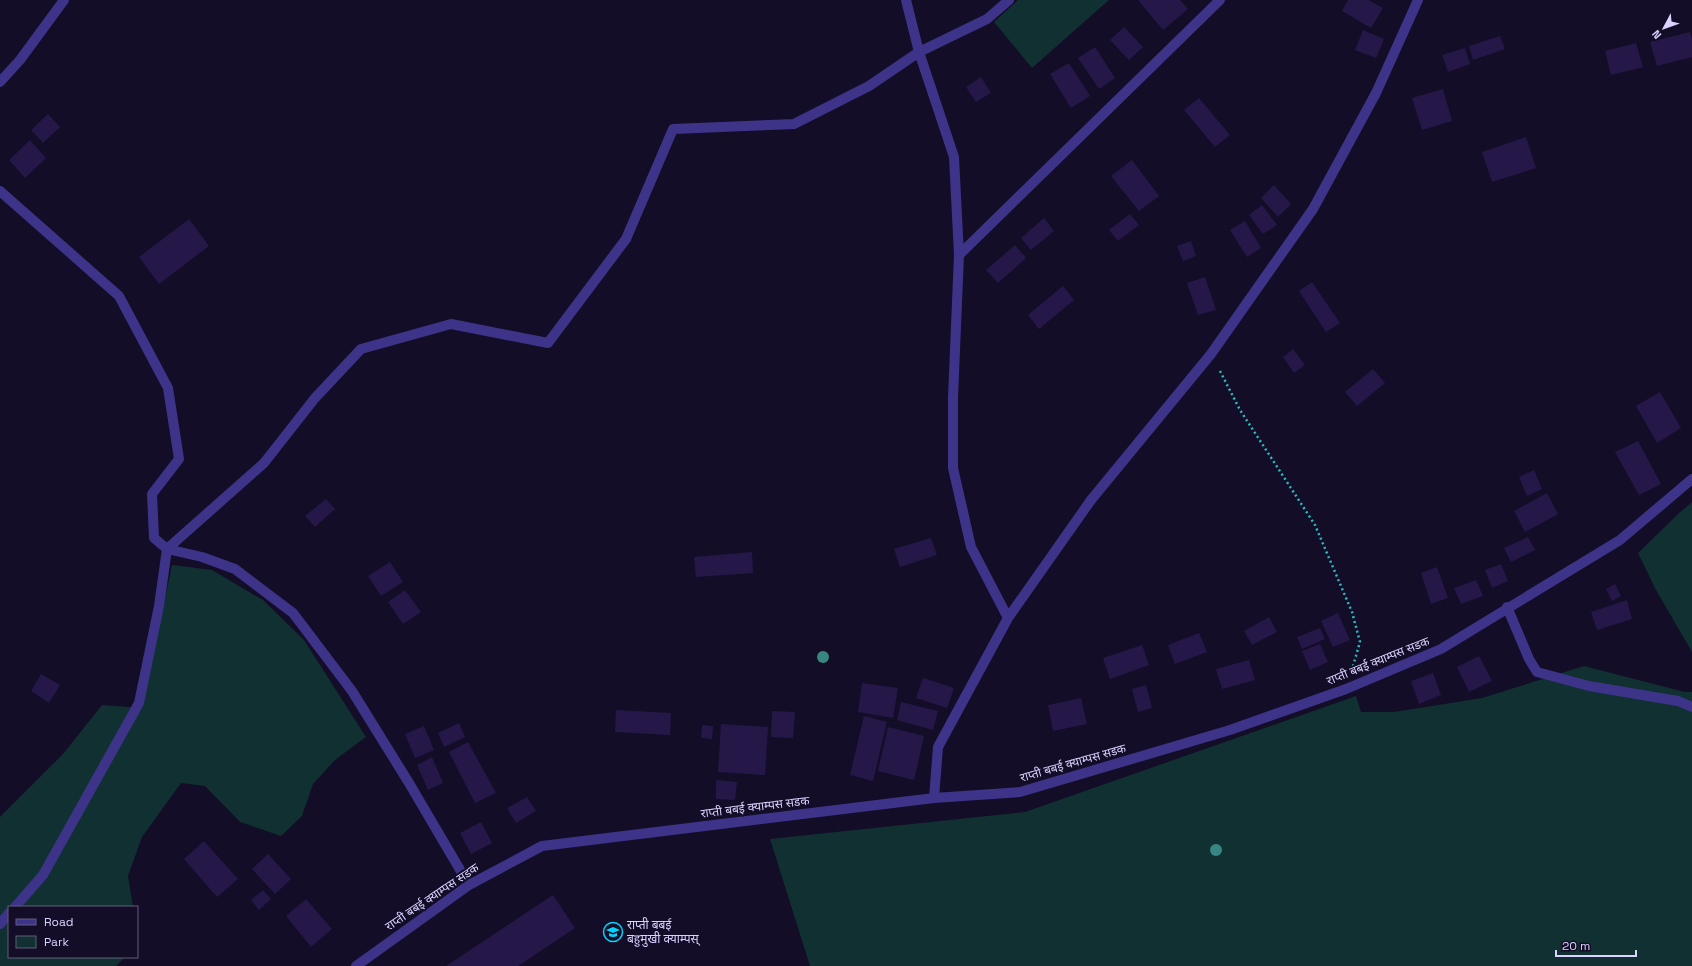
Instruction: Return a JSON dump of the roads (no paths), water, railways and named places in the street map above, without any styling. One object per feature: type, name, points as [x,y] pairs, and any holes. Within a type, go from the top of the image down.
[{"type":"street","points":[[0,82],[20,60],[64,0]]},
{"type":"street","points":[[906,0],[919,52],[954,157],[959,255],[953,396],[953,468],[971,547],[1008,618]]},
{"type":"street","points":[[16,906],[43,875],[139,702],[159,606],[167,549],[264,463],[315,398],[361,349],[451,324],[548,343],[626,239],[673,129],[794,124],[869,86],[919,52],[987,19],[1009,0]]},
{"type":"street","points":[[959,255],[1220,0]]},
{"type":"street","points":[[934,798],[938,747],[1008,618],[1091,500],[1212,354],[1313,209],[1376,93],[1418,0]]},
{"type":"street","points":[[0,191],[119,296],[168,388],[179,459],[152,494],[154,538],[167,549],[202,557],[235,569],[293,612],[352,692],[409,783],[469,885]]},
{"type":"street","name":"राप्ती बबई क्याम्पस सडक","points":[[356,966],[469,885],[542,846],[934,798],[1020,792],[1230,730],[1346,689],[1441,649],[1620,540],[1692,479]]},
{"type":"street","points":[[1507,608],[1529,659],[1537,672],[1589,686],[1678,701],[1692,706]]},
{"type":"street","points":[[0,924],[8,915]]},
{"type":"place","name":"राप्ती बबई बहुमुखी क्याम्पस्","points":[[613,932]]}]
